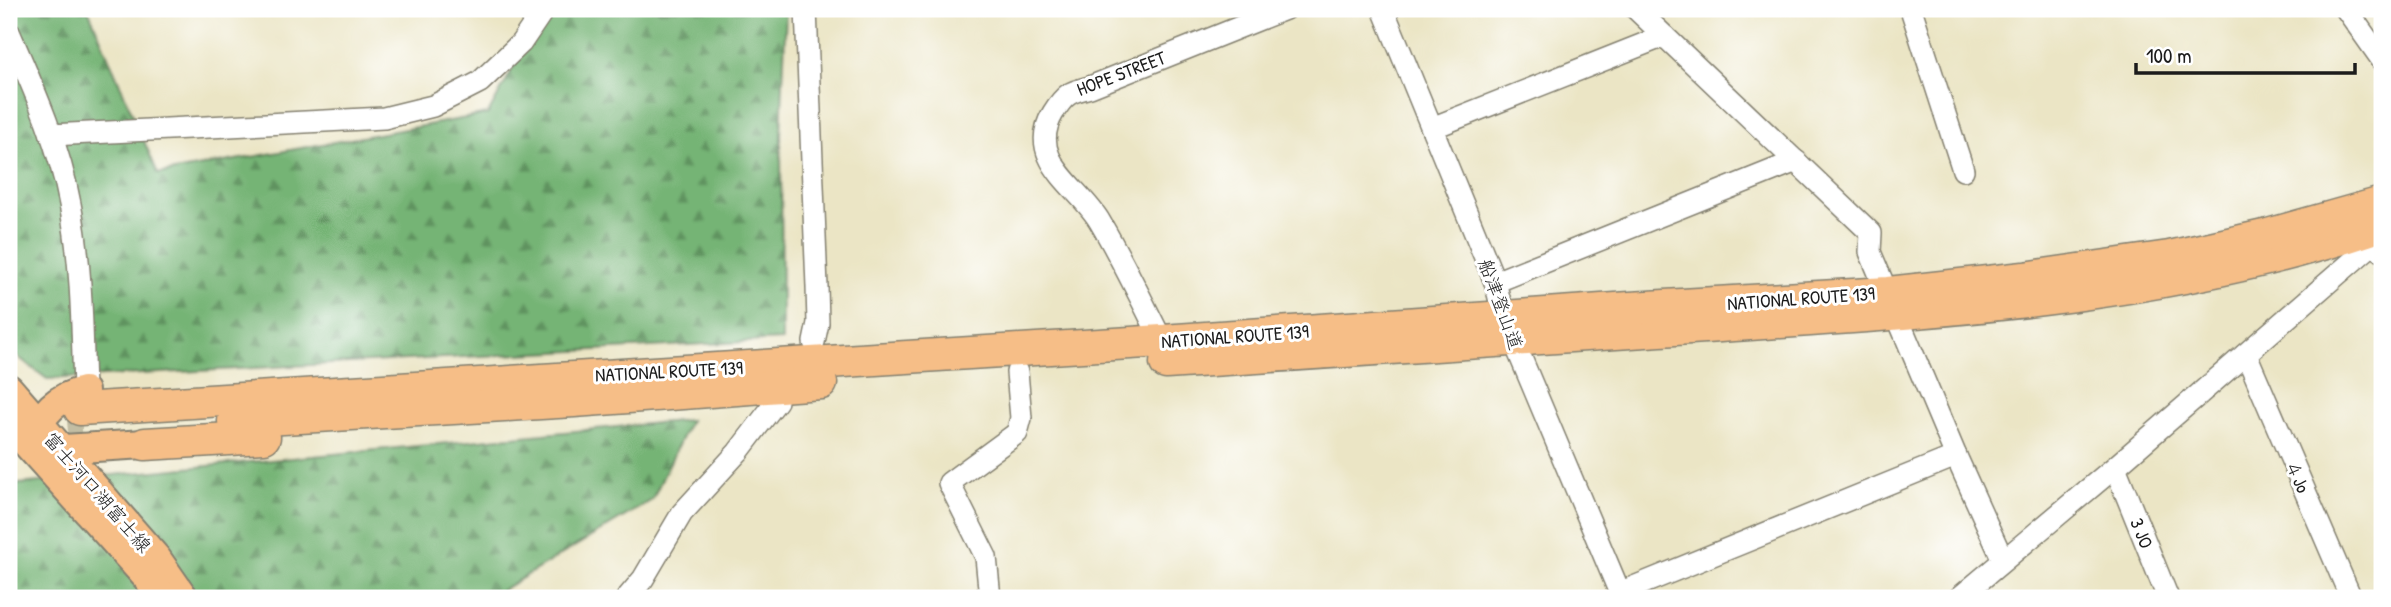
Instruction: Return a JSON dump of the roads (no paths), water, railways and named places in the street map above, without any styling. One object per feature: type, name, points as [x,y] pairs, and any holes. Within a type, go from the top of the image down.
[{"type":"highway","name":"NATIONAL ROUTE 139","points":[[1892,303],[2024,278],[2169,257],[2268,235],[2382,203]]},
{"type":"highway","name":"NATIONAL ROUTE 139","points":[[574,389],[1017,372],[1508,328],[1630,307],[2037,301],[2179,278],[2326,244],[2381,239]]},
{"type":"highway","name":"NATIONAL ROUTE 139","points":[[58,430],[1163,341],[1508,328]]},
{"type":"highway","points":[[58,430],[464,363],[574,389]]},
{"type":"highway","points":[[145,444],[429,427],[574,389]]},
{"type":"main road","points":[[10,398],[58,430],[145,444]]},
{"type":"main road","name":"富士河口湖富士線","points":[[10,398],[38,423]]},
{"type":"main road","points":[[61,399],[58,430],[33,439],[38,423],[50,407],[61,399]]},
{"type":"main road","name":"富士河口湖富士線","points":[[9,424],[58,430],[115,510],[157,559],[184,598]]},
{"type":"main road","name":"富士河口湖富士線","points":[[58,430],[166,598]]},
{"type":"main road","points":[[115,510],[108,494],[109,472],[127,452],[145,444]]},
{"type":"street","points":[[51,135],[384,118],[433,106],[480,82],[522,43],[544,9]]},
{"type":"street","points":[[806,9],[818,323],[814,341]]},
{"type":"street","name":"HOPE STREET","points":[[1163,341],[1098,219],[1059,173],[1046,151],[1045,133],[1050,119],[1061,100],[1070,92],[1090,88],[1285,9]]},
{"type":"street","name":"船津登山道","points":[[1383,9],[1495,282],[1508,328],[1621,595]]},
{"type":"street","points":[[1636,9],[1871,233],[1870,252],[2003,560]]},
{"type":"street","points":[[1911,9],[1963,170]]},
{"type":"street","points":[[2346,9],[2382,60]]},
{"type":"street","points":[[9,32],[51,135],[70,200],[76,236],[81,282],[58,430]]},
{"type":"street","points":[[1432,128],[1664,36]]},
{"type":"street","points":[[1495,282],[1796,161]]},
{"type":"street","points":[[1959,598],[1981,590],[2003,560],[2381,239]]},
{"type":"street","name":"４Jo","points":[[2246,354],[2351,598]]},
{"type":"street","points":[[990,598],[986,557],[948,483],[1017,433],[1021,418],[1017,372]]},
{"type":"street","points":[[627,598],[643,579],[682,513],[738,452],[777,401]]},
{"type":"street","points":[[1621,595],[1956,456]]},
{"type":"street","name":"3 JO","points":[[2115,467],[2168,598]]},
{"type":"tunnel","points":[[20,434],[82,429]]}]
